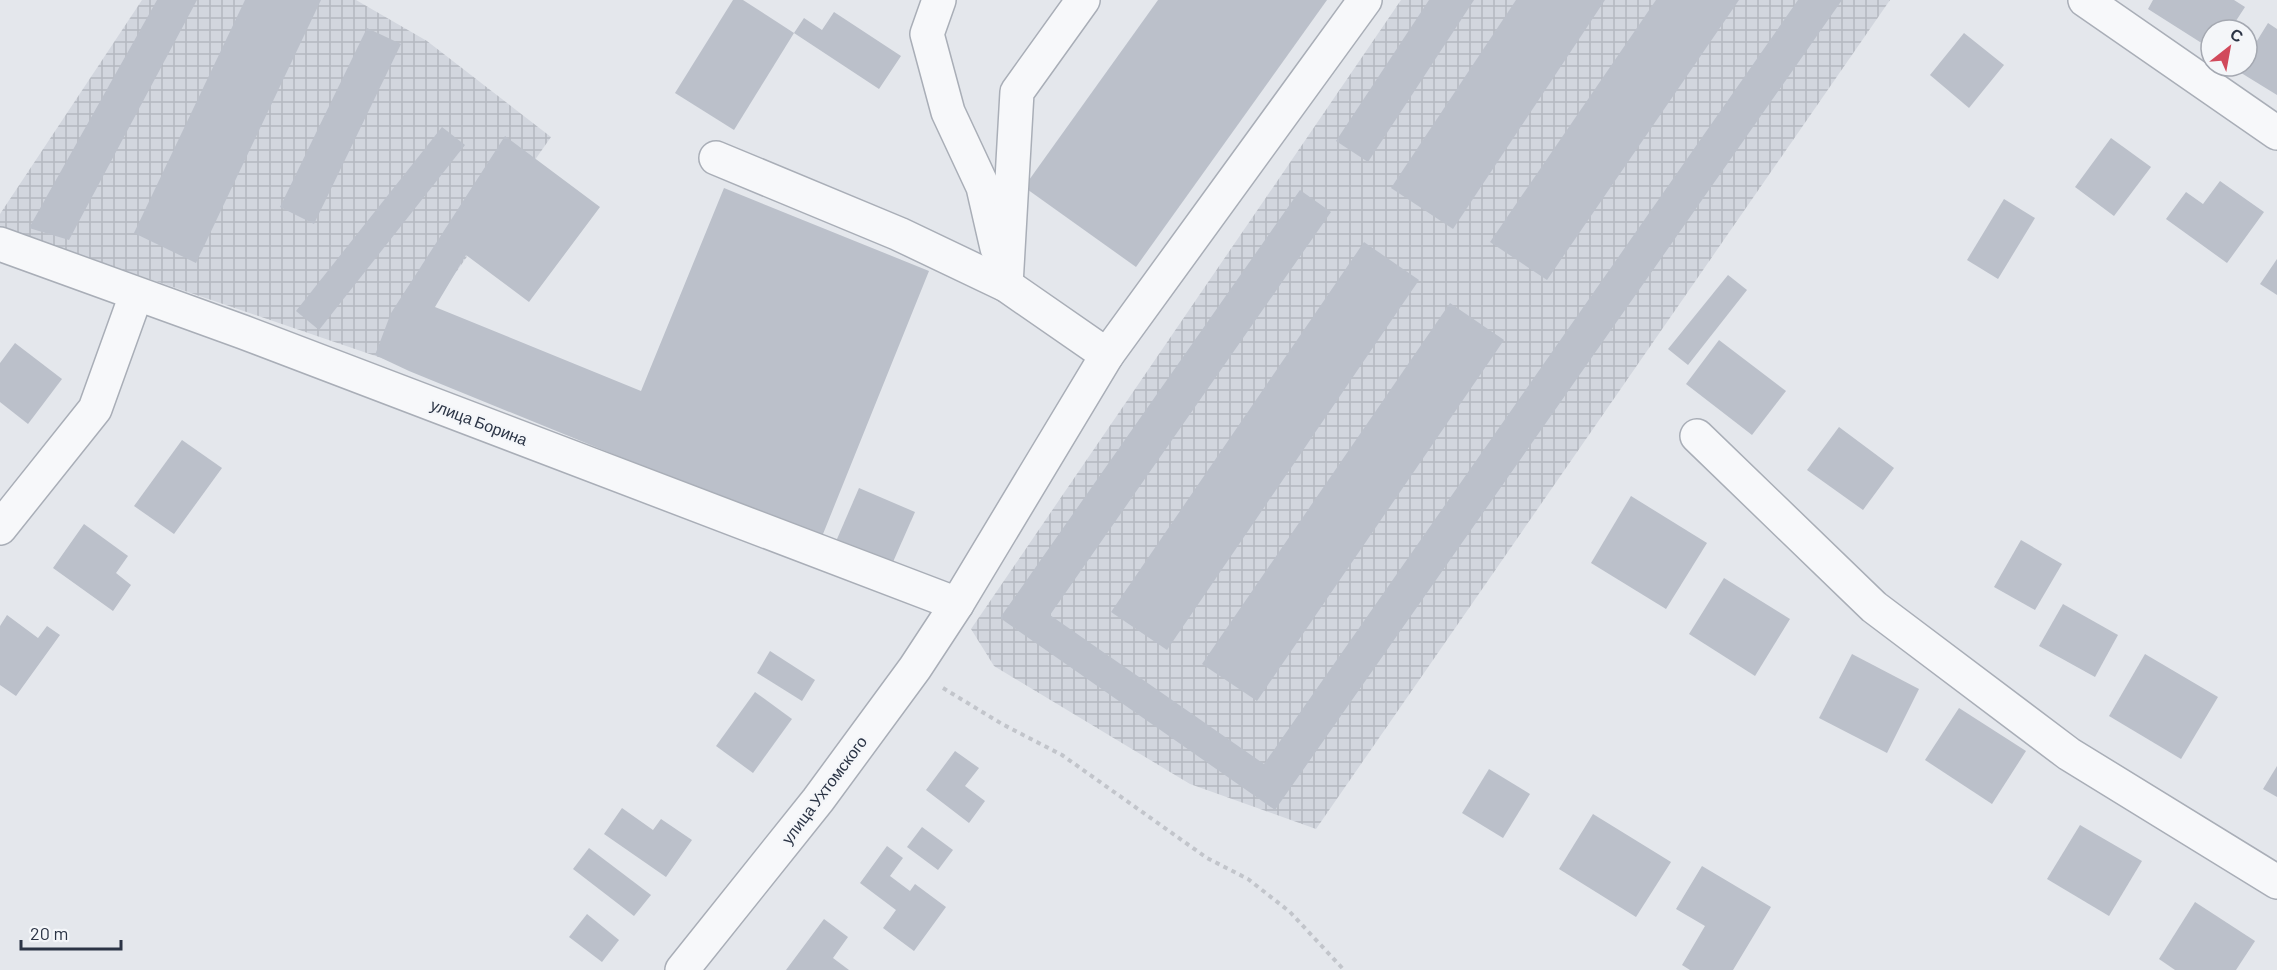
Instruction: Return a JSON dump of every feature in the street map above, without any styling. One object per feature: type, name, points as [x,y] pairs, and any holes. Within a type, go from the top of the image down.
[{"type":"street","points":[[939,0],[927,34],[948,112],[983,187],[1006,285]]},
{"type":"street","points":[[1006,285],[1017,92],[1083,0]]},
{"type":"street","name":"улица Ухтомского","points":[[682,970],[818,800],[915,668],[957,604],[1107,355],[1365,0]]},
{"type":"street","points":[[2085,0],[2277,133]]},
{"type":"street","points":[[716,158],[899,234],[1006,285],[1107,355]]},
{"type":"street","name":"улица Борина","points":[[0,244],[243,332],[957,604]]},
{"type":"street","points":[[0,528],[95,409],[136,295]]},
{"type":"street","points":[[1697,436],[1874,607],[2069,754],[2277,882]]},
{"type":"path","points":[[915,668],[1002,724],[1062,755],[1206,858],[1248,879],[1290,912],[1344,970]]},
{"type":"shaded area","points":[[142,0],[356,0],[427,41],[551,137],[393,362],[0,228],[0,214]]},
{"type":"shaded area","points":[[1401,0],[1890,0],[1316,829],[1190,784],[994,666],[971,629]]},
{"type":"building","points":[[157,0],[197,0],[69,240],[29,228]]},
{"type":"building","points":[[245,0],[321,0],[196,263],[134,233]]},
{"type":"building","points":[[733,0],[743,0],[794,33],[734,130],[675,93]]},
{"type":"building","points":[[1158,0],[1327,0],[1136,267],[1024,187]]},
{"type":"building","points":[[1429,0],[1474,0],[1368,162],[1336,141]]},
{"type":"building","points":[[1516,0],[1605,0],[1453,229],[1391,188]]},
{"type":"building","points":[[1656,0],[1739,0],[1547,280],[1490,242]]},
{"type":"building","points":[[1798,0],[1842,0],[1275,810],[1000,618],[1300,190],[1331,212],[1050,615],[1264,764]]},
{"type":"building","points":[[2153,0],[2234,0],[2245,7],[2238,18],[2199,18],[2199,41],[2148,9]]},
{"type":"building","points":[[834,12],[901,56],[879,89],[794,33],[804,18],[822,30]]},
{"type":"building","points":[[2268,23],[2277,29],[2277,95],[2249,78],[2259,78],[2259,38]]},
{"type":"building","points":[[367,28],[401,44],[314,224],[280,207]]},
{"type":"building","points":[[1964,33],[2004,65],[1969,108],[1930,75]]},
{"type":"building","points":[[442,127],[465,145],[319,330],[296,311]]},
{"type":"building","points":[[505,136],[600,207],[529,302],[466,255],[435,307],[641,391],[724,188],[929,271],[821,539],[409,371],[375,355],[391,313]]},
{"type":"building","points":[[2111,138],[2151,167],[2114,216],[2075,187]]},
{"type":"building","points":[[2220,181],[2264,212],[2227,263],[2166,219],[2186,192],[2203,204]]},
{"type":"building","points":[[2004,199],[2035,218],[1998,279],[1967,260]]},
{"type":"building","points":[[1364,242],[1419,280],[1167,650],[1111,612]]},
{"type":"building","points":[[2277,259],[2277,295],[2260,284]]},
{"type":"building","points":[[1728,275],[1747,290],[1688,365],[1668,349]]},
{"type":"building","points":[[1450,303],[1504,340],[1257,701],[1202,664]]},
{"type":"building","points":[[1719,340],[1786,391],[1752,435],[1686,384]]},
{"type":"building","points":[[15,343],[62,379],[28,424],[0,402],[0,363]]},
{"type":"building","points":[[1839,427],[1894,468],[1863,510],[1807,470]]},
{"type":"building","points":[[182,440],[222,468],[174,534],[134,506]]},
{"type":"building","points":[[859,488],[915,512],[889,571],[834,546]]},
{"type":"building","points":[[1631,496],[1707,543],[1666,609],[1591,563]]},
{"type":"building","points":[[84,524],[128,556],[116,573],[131,585],[113,611],[53,568]]},
{"type":"building","points":[[2021,540],[2062,564],[2035,610],[1994,587]]},
{"type":"building","points":[[1724,578],[1790,619],[1755,676],[1689,634]]},
{"type":"building","points":[[2063,604],[2118,635],[2095,677],[2039,646]]},
{"type":"building","points":[[7,615],[38,638],[47,626],[60,635],[16,696],[0,685],[0,626]]},
{"type":"building","points":[[770,651],[815,680],[802,701],[757,673]]},
{"type":"building","points":[[1852,654],[1919,689],[1887,753],[1819,718]]},
{"type":"building","points":[[2145,654],[2218,697],[2181,759],[2109,716]]},
{"type":"building","points":[[755,692],[792,719],[753,773],[716,746]]},
{"type":"building","points":[[1959,708],[2026,751],[1992,804],[1925,760]]},
{"type":"building","points":[[955,751],[979,768],[965,786],[985,801],[969,823],[926,790]]},
{"type":"building","points":[[2277,766],[2277,797],[2263,789]]},
{"type":"building","points":[[1489,769],[1530,794],[1503,838],[1462,813]]},
{"type":"building","points":[[622,808],[653,830],[661,819],[692,840],[666,877],[604,834]]},
{"type":"building","points":[[1593,814],[1671,862],[1636,917],[1559,869]]},
{"type":"building","points":[[2080,825],[2142,861],[2109,916],[2047,879]]},
{"type":"building","points":[[922,827],[953,850],[938,870],[907,847]]},
{"type":"building","points":[[887,846],[903,858],[890,876],[910,891],[915,884],[946,907],[914,951],[883,928],[896,910],[860,883]]},
{"type":"building","points":[[589,848],[651,895],[634,916],[573,869]]},
{"type":"building","points":[[1702,866],[1771,907],[1733,970],[1690,970],[1682,965],[1705,926],[1676,909]]},
{"type":"building","points":[[2195,902],[2255,941],[2236,970],[2175,970],[2159,959]]},
{"type":"building","points":[[587,914],[619,940],[602,962],[569,937]]},
{"type":"building","points":[[824,919],[848,937],[833,958],[849,970],[786,970]]}]
